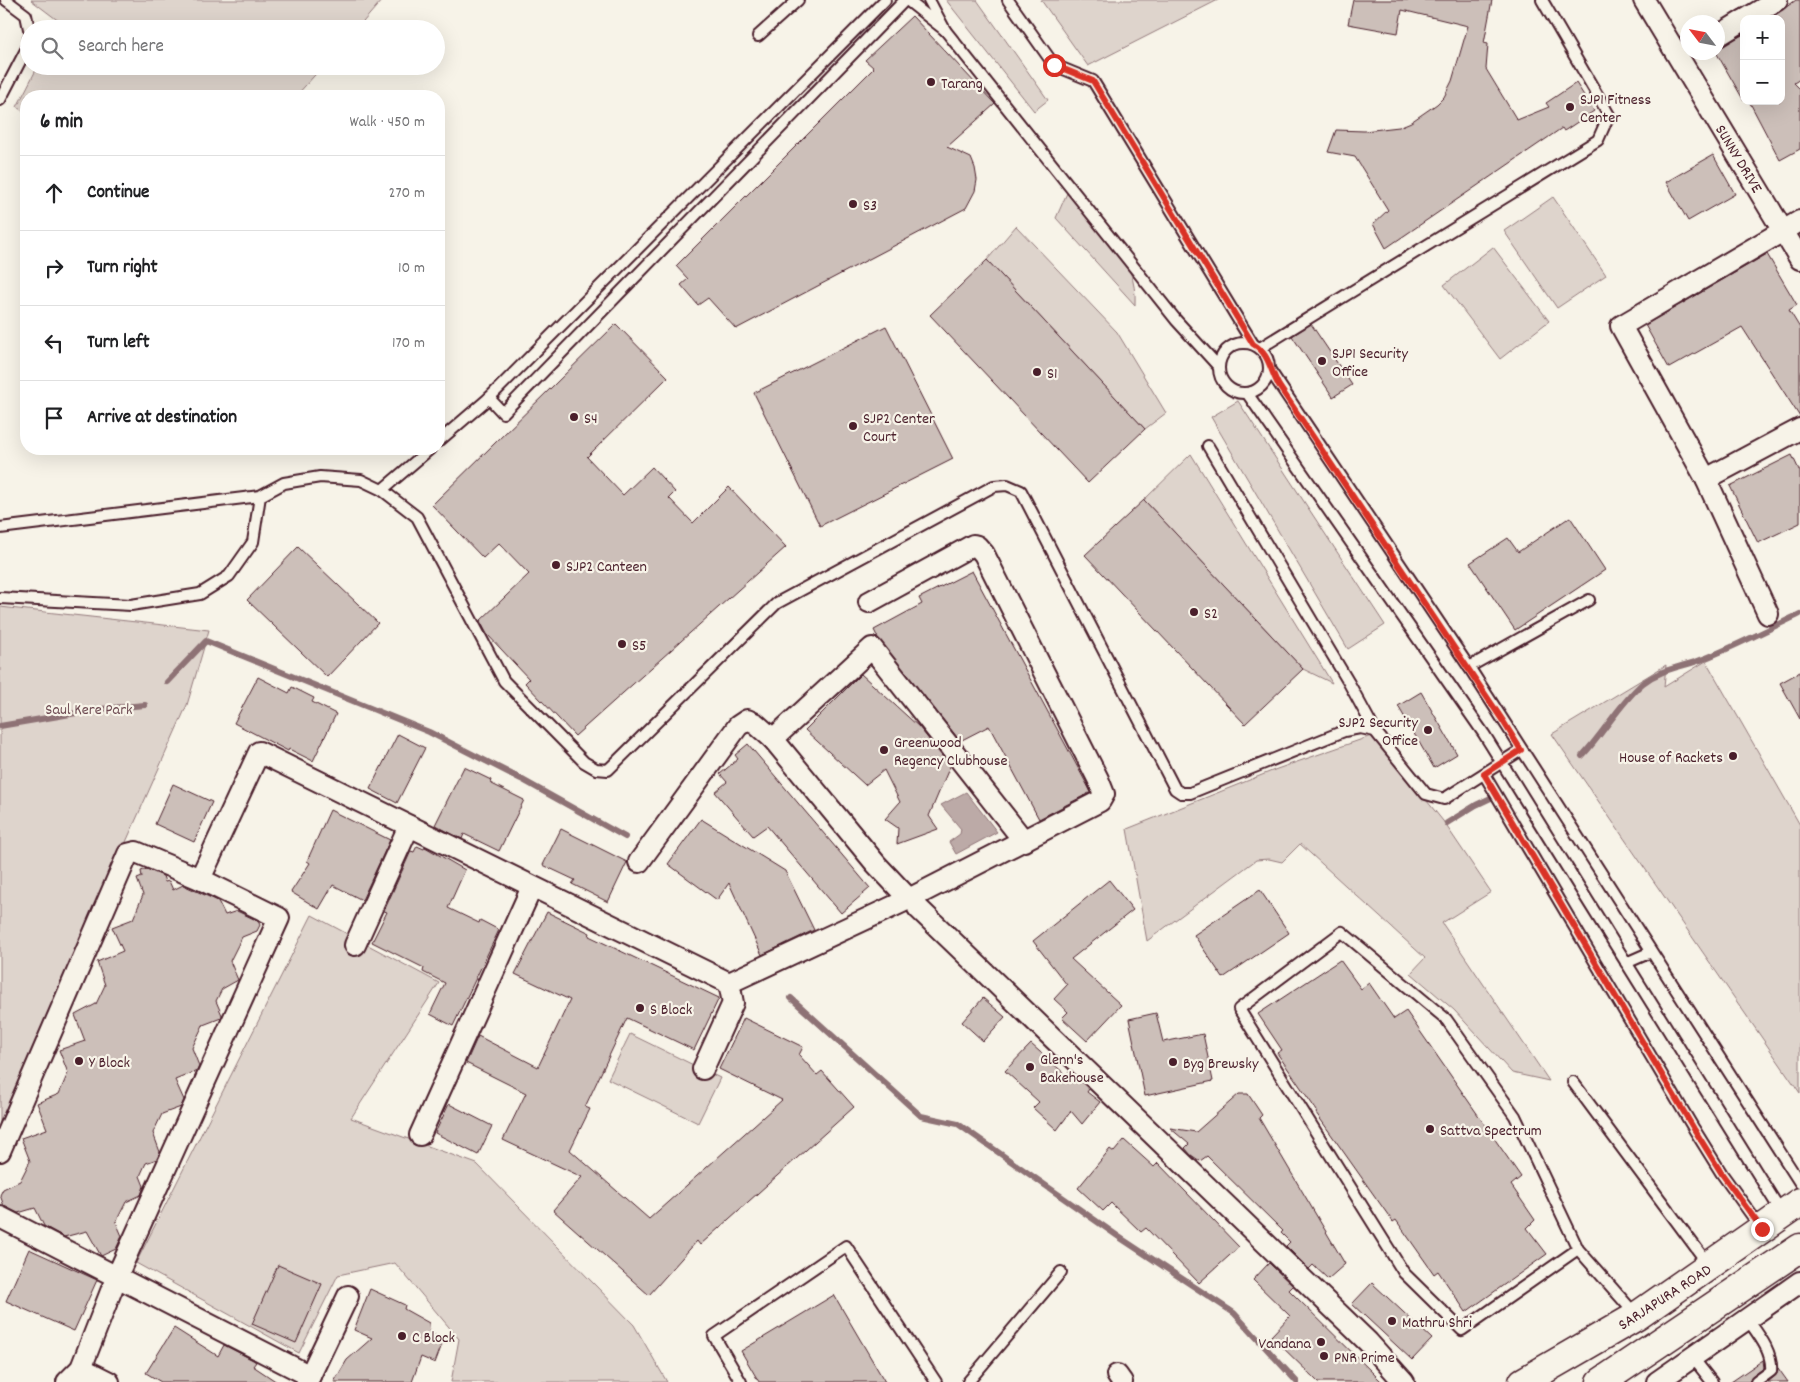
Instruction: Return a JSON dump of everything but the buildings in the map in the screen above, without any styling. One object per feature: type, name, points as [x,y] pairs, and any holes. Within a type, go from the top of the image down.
[{"type":"main road","points":[[1781,1215],[1800,1241]]},
{"type":"main road","name":"SARJAPURA ROAD","points":[[1523,1382],[1637,1316],[1781,1215]]},
{"type":"main road","points":[[1602,1382],[1800,1248]]},
{"type":"street","name":"SUNNY DRIVE","points":[[1644,0],[1680,48]]},
{"type":"street","points":[[1752,15],[1777,0]]},
{"type":"street","points":[[1725,32],[1740,22]]},
{"type":"street","name":"SUNNY DRIVE","points":[[1688,60],[1791,225],[1800,259]]},
{"type":"street","points":[[1768,614],[1706,479],[1621,326],[1791,225]]},
{"type":"street","points":[[1706,479],[1800,429]]},
{"type":"street","points":[[200,880],[259,752],[728,983],[913,903],[1024,841],[1096,805],[1104,794],[984,554],[977,546],[973,545],[869,602]]},
{"type":"street","points":[[773,739],[870,649],[874,648],[1024,841]]},
{"type":"street","points":[[639,862],[738,726],[747,720],[756,724],[773,739],[876,864],[913,903],[1361,1336],[1404,1382]]},
{"type":"street","points":[[355,945],[409,826]]},
{"type":"street","points":[[0,1151],[128,854],[136,852],[279,918],[116,1276],[81,1368],[67,1382]]},
{"type":"street","points":[[420,1135],[532,887]]},
{"type":"street","points":[[703,1069],[733,1003],[728,983]]},
{"type":"street","points":[[0,1217],[116,1276],[309,1379],[348,1296]]},
{"type":"street","points":[[1657,1382],[1800,1282]]},
{"type":"street","points":[[81,1368],[109,1382]]},
{"type":"lane","points":[[6,0],[26,15],[27,20]]},
{"type":"lane","points":[[758,36],[798,0]]},
{"type":"lane","points":[[445,436],[489,398],[885,0]]},
{"type":"lane","points":[[489,398],[503,413],[906,0],[945,30]]},
{"type":"lane","points":[[930,0],[945,30],[1176,320],[1218,366],[1223,383],[1238,393],[1247,393],[1262,385],[1269,369],[1269,361],[1257,346],[1093,81],[1054,65],[1008,0]]},
{"type":"lane","points":[[1218,366],[1220,358],[1230,346],[1238,342],[1257,346],[1598,140],[1608,115],[1542,0]]},
{"type":"lane","points":[[0,100],[20,61]]},
{"type":"lane","points":[[1269,369],[1469,667],[1800,1184]]},
{"type":"lane","points":[[1247,393],[1484,734],[1781,1215]]},
{"type":"lane","points":[[1208,446],[1349,683],[1375,731],[1426,794],[1444,799],[1521,750]]},
{"type":"lane","points":[[382,490],[423,455]]},
{"type":"lane","points":[[0,528],[260,496],[284,482],[320,477],[361,480],[382,490],[417,517],[504,681],[584,762],[596,768],[608,770],[777,603],[994,486],[1007,485],[1021,491],[1176,789],[1181,793],[1190,793],[1344,731],[1360,728],[1375,731]]},
{"type":"lane","points":[[0,598],[131,605],[200,594],[229,576],[253,542],[260,496]]},
{"type":"lane","points":[[1469,667],[1589,600]]},
{"type":"lane","points":[[1484,774],[1722,1174],[1781,1215]]},
{"type":"lane","points":[[1578,1249],[1462,1330],[1404,1273],[1239,1009],[1342,932],[1446,1020],[1514,1116],[1578,1249],[1637,1316]]},
{"type":"lane","points":[[1626,963],[1651,952]]},
{"type":"lane","points":[[1573,1082],[1710,1266]]},
{"type":"lane","points":[[741,1382],[714,1336],[846,1246],[936,1382]]},
{"type":"lane","points":[[968,1382],[1061,1272]]},
{"type":"lane","points":[[1748,1320],[1766,1347],[1772,1364],[1771,1371],[1756,1382]]},
{"type":"lane","points":[[1693,1358],[1712,1382]]},
{"type":"green space","points":[[31,0],[382,0],[365,20],[57,20]]},
{"type":"green space","points":[[946,0],[977,0],[1048,100],[1034,111]]},
{"type":"green space","points":[[1041,0],[1218,0],[1088,66]]},
{"type":"green space","points":[[33,75],[315,75],[301,90],[26,90]]},
{"type":"green space","points":[[1067,193],[1103,229],[1123,257],[1130,272],[1134,288],[1135,305],[1056,218]]},
{"type":"green space","points":[[1553,197],[1606,275],[1557,308],[1504,231]]},
{"type":"green space","points":[[1016,226],[1117,332],[1166,413],[1145,429],[987,260]]},
{"type":"green space","points":[[1493,247],[1549,321],[1500,359],[1444,285]]},
{"type":"green space","points":[[1238,401],[1385,625],[1348,649],[1211,417]]},
{"type":"green space","points":[[1191,454],[1332,683],[1303,669],[1144,500]]},
{"type":"green space","name":"Saul Kere Park","points":[[0,607],[209,630],[187,705],[122,851],[0,1139]]},
{"type":"green space","points":[[1706,661],[1800,825],[1800,1093],[1552,734],[1666,665],[1664,687]]},
{"type":"green space","points":[[1374,735],[1443,821],[1491,892],[1442,923],[1549,1081],[1512,1073],[1454,1010],[1411,973],[1425,958],[1300,844],[1282,862],[1269,859],[1256,860],[1147,941],[1127,829],[1277,769]]},
{"type":"green space","points":[[312,915],[439,983],[351,1118],[477,1164],[634,1325],[667,1382],[451,1382],[459,1339],[395,1263],[338,1275],[299,1353],[136,1263]]},
{"type":"green space","points":[[630,1034],[720,1078],[698,1123],[608,1079]]},
{"type":"shaded area","points":[[966,792],[997,832],[956,854],[949,842],[960,834],[961,829],[941,805]]},
{"type":"waterway","points":[[1582,756],[1626,700],[1643,683],[1658,674],[1718,653],[1800,614]]},
{"type":"waterway","points":[[167,682],[206,641],[429,732],[521,779],[625,837]]},
{"type":"waterway","points":[[0,726],[100,709],[145,705]]},
{"type":"waterway","points":[[1447,823],[1495,796]]},
{"type":"waterway","points":[[791,998],[921,1116],[958,1124],[1119,1237],[1234,1313],[1297,1382]]},
{"type":"place","name":"Tarang","points":[[931,82]]},
{"type":"place","name":"SJP1 Fitness Center","points":[[1570,107]]},
{"type":"place","name":"S3","points":[[853,204]]},
{"type":"place","name":"SJP1 Security Office","points":[[1322,361]]},
{"type":"place","name":"S1","points":[[1037,372]]},
{"type":"place","name":"S4","points":[[574,417]]},
{"type":"place","name":"SJP2 Center Court","points":[[853,426]]},
{"type":"place","name":"SJP2 Canteen","points":[[556,565]]},
{"type":"place","name":"S2","points":[[1194,612]]},
{"type":"place","name":"S5","points":[[622,644]]},
{"type":"place","name":"SJP2 Security Office","points":[[1428,730]]},
{"type":"place","name":"Greenwood Regency Clubhouse","points":[[884,750]]},
{"type":"place","name":"House of Rackets","points":[[1733,756]]},
{"type":"place","name":"S Block","points":[[640,1008]]},
{"type":"place","name":"Y Block","points":[[79,1061]]},
{"type":"place","name":"Byg Brewsky","points":[[1173,1062]]},
{"type":"place","name":"Glenn's Bakehouse","points":[[1030,1067]]},
{"type":"place","name":"Sattva Spectrum","points":[[1430,1129]]},
{"type":"place","name":"Mathru Shri","points":[[1392,1321]]},
{"type":"place","name":"C Block","points":[[402,1336]]},
{"type":"place","name":"Vandana","points":[[1321,1342]]},
{"type":"place","name":"PNR Prime","points":[[1324,1356]]},
{"type":"route","points":[[1054,65],[1093,81],[1253,344],[1266,354],[1269,361],[1269,369],[1279,386],[1469,667],[1521,750],[1484,774],[1694,1129],[1722,1174],[1762,1229]]}]
